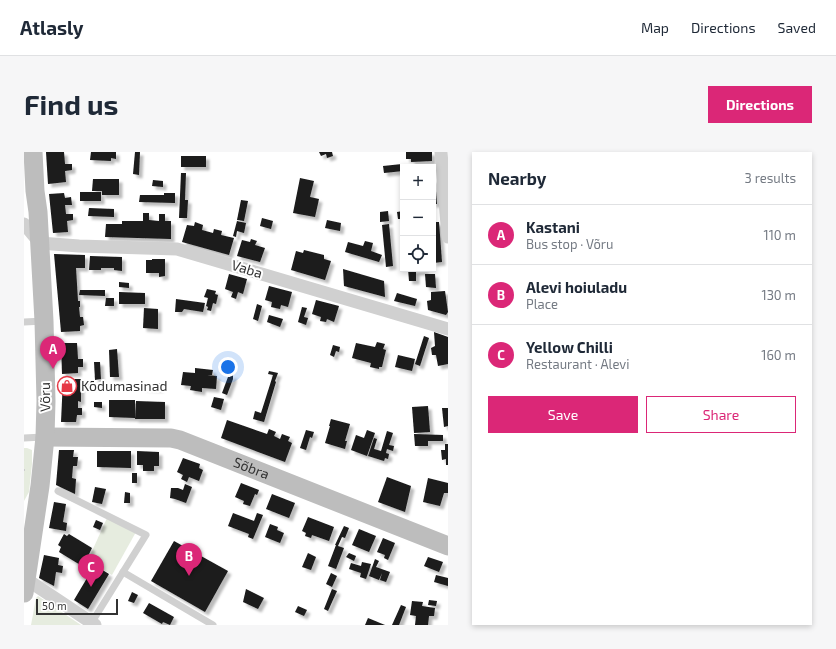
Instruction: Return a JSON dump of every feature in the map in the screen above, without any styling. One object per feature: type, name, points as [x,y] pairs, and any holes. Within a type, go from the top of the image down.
[{"type":"main road","name":"Võru","points":[[25,586],[46,437],[44,321],[33,152]]},
{"type":"main road","name":"Sõbra","points":[[46,437],[171,438],[180,440],[448,546]]},
{"type":"street","points":[[441,152],[445,171],[448,237]]},
{"type":"street","points":[[24,193],[30,186],[34,173]]},
{"type":"street","points":[[24,224],[40,243]]},
{"type":"street","name":"Vaba","points":[[40,243],[177,249],[448,329]]},
{"type":"street","points":[[25,586],[94,624]]},
{"type":"lane","points":[[24,322],[44,321]]},
{"type":"lane","points":[[24,438],[46,437]]},
{"type":"lane","points":[[58,491],[146,535],[94,624]]},
{"type":"lane","points":[[123,572],[213,625]]},
{"type":"shaded area","points":[[24,448],[32,450],[32,464],[29,492],[24,501]]},
{"type":"shaded area","points":[[107,518],[136,532],[112,575],[88,560]]},
{"type":"shaded area","points":[[38,596],[81,625],[31,625],[36,598]]},
{"type":"building","points":[[46,152],[64,152],[65,164],[72,164],[72,170],[65,171],[66,182],[48,184]]},
{"type":"building","points":[[91,152],[116,152],[116,159],[111,158],[111,161],[90,160]]},
{"type":"building","points":[[135,152],[140,152],[139,175],[133,174]]},
{"type":"building","points":[[319,152],[332,152],[333,156],[327,158],[326,154],[321,156]]},
{"type":"building","points":[[406,152],[432,152],[432,161],[411,162],[411,159],[406,159]]},
{"type":"building","points":[[181,156],[206,156],[206,167],[181,167]]},
{"type":"building","points":[[400,164],[400,171],[384,173],[383,166]]},
{"type":"building","points":[[181,173],[186,173],[185,200],[188,200],[187,218],[179,218]]},
{"type":"building","points":[[300,178],[314,181],[310,197],[319,199],[315,217],[293,213]]},
{"type":"building","points":[[93,179],[119,179],[119,195],[102,195],[102,191],[92,191]]},
{"type":"building","points":[[153,180],[163,181],[163,187],[152,186]]},
{"type":"building","points":[[80,192],[101,192],[101,201],[80,201]]},
{"type":"building","points":[[64,193],[65,198],[71,197],[72,205],[65,205],[66,214],[73,214],[73,220],[67,221],[68,232],[53,233],[49,194]]},
{"type":"building","points":[[164,193],[175,193],[175,203],[139,202],[140,195],[164,195]]},
{"type":"building","points":[[241,200],[248,201],[244,221],[237,220]]},
{"type":"building","points":[[89,208],[114,209],[114,217],[88,216]]},
{"type":"building","points":[[388,211],[389,221],[380,222],[380,212]]},
{"type":"building","points":[[397,212],[400,212],[400,219],[398,219]]},
{"type":"building","points":[[143,213],[149,213],[149,220],[159,221],[159,214],[165,214],[165,221],[171,221],[171,239],[105,237],[106,224],[122,224],[122,221],[143,221]]},
{"type":"building","points":[[262,218],[273,221],[271,229],[260,226]]},
{"type":"building","points":[[327,220],[341,223],[340,231],[325,228]]},
{"type":"building","points":[[237,221],[246,223],[244,233],[237,231],[236,237],[233,236]]},
{"type":"building","points":[[195,222],[203,225],[202,230],[213,233],[214,229],[222,231],[221,235],[234,238],[229,255],[182,242],[187,225],[194,226]]},
{"type":"building","points":[[436,222],[439,222],[442,262],[436,263]]},
{"type":"building","points":[[389,224],[393,266],[386,267],[382,225]]},
{"type":"building","points":[[251,239],[257,241],[255,245],[265,248],[260,262],[237,256],[242,240],[250,242]]},
{"type":"building","points":[[365,241],[373,243],[371,251],[382,255],[379,262],[345,252],[348,242],[363,246]]},
{"type":"building","points":[[304,250],[324,255],[324,259],[331,261],[325,280],[291,270],[296,251],[303,253]]},
{"type":"building","points":[[54,254],[85,255],[85,268],[76,268],[78,301],[80,301],[80,317],[83,317],[84,325],[80,326],[80,331],[61,332]]},
{"type":"building","points":[[90,256],[122,257],[122,271],[114,270],[114,268],[89,270]]},
{"type":"building","points":[[165,259],[165,276],[159,277],[159,273],[146,273],[146,260]]},
{"type":"building","points":[[343,269],[384,281],[385,297],[344,286]]},
{"type":"building","points":[[408,272],[416,272],[416,281],[409,281]]},
{"type":"building","points":[[229,274],[247,279],[243,294],[238,292],[236,299],[231,297],[233,292],[225,289]]},
{"type":"building","points":[[425,274],[435,274],[436,288],[426,287]]},
{"type":"building","points":[[119,282],[129,283],[129,288],[119,287]]},
{"type":"building","points":[[269,286],[292,292],[288,307],[281,305],[280,309],[271,307],[272,302],[265,300]]},
{"type":"building","points":[[207,289],[216,291],[215,294],[218,295],[216,304],[213,303],[211,311],[207,310],[208,307],[206,306],[208,298],[204,297]]},
{"type":"building","points":[[80,290],[105,290],[105,296],[79,295]]},
{"type":"building","points":[[445,291],[448,312],[446,315],[428,310],[427,301],[431,300],[431,292]]},
{"type":"building","points":[[119,292],[145,293],[145,304],[119,304]]},
{"type":"building","points":[[397,293],[417,299],[415,306],[394,301]]},
{"type":"building","points":[[106,298],[114,298],[114,306],[105,306]]},
{"type":"building","points":[[176,299],[205,303],[203,312],[184,309],[182,312],[175,312]]},
{"type":"building","points":[[316,300],[339,306],[334,322],[327,319],[326,322],[320,321],[321,317],[312,314]]},
{"type":"building","points":[[257,304],[262,306],[258,321],[253,319]]},
{"type":"building","points":[[302,307],[307,308],[304,317],[308,318],[306,325],[298,322]]},
{"type":"building","points":[[144,308],[158,309],[158,329],[143,328]]},
{"type":"building","points":[[269,315],[283,319],[280,327],[267,322]]},
{"type":"building","points":[[434,332],[448,337],[448,364],[438,366],[436,355],[432,355],[431,348],[435,346]]},
{"type":"building","points":[[424,336],[429,338],[420,366],[415,364]]},
{"type":"building","points":[[377,342],[385,344],[383,349],[386,350],[382,367],[379,367],[379,369],[370,367],[371,363],[352,358],[356,343],[375,347]]},
{"type":"building","points":[[61,343],[77,343],[78,359],[83,359],[83,367],[78,367],[78,373],[62,374]]},
{"type":"building","points":[[333,345],[340,347],[339,352],[336,351],[334,357],[330,355]]},
{"type":"building","points":[[117,349],[119,377],[110,377],[109,350]]},
{"type":"building","points":[[398,355],[415,359],[412,371],[395,367]]},
{"type":"building","points":[[94,362],[100,362],[101,379],[95,380]]},
{"type":"building","points":[[195,368],[213,370],[212,375],[207,375],[217,376],[216,389],[202,388],[202,392],[190,390],[191,386],[181,385],[183,372],[195,373]]},
{"type":"building","points":[[269,371],[278,373],[264,422],[253,419],[255,411],[261,413],[273,375],[268,374]]},
{"type":"building","points":[[233,375],[233,379],[227,395],[222,393],[228,377]]},
{"type":"building","points":[[63,379],[81,379],[81,402],[78,401],[78,408],[82,408],[82,415],[77,415],[76,422],[61,422]]},
{"type":"building","points":[[84,381],[94,381],[94,387],[83,387]]},
{"type":"building","points":[[143,383],[160,383],[160,389],[143,388]]},
{"type":"building","points":[[214,397],[224,399],[221,410],[211,407]]},
{"type":"building","points":[[109,400],[135,400],[135,418],[109,417]]},
{"type":"building","points":[[136,401],[165,402],[165,419],[135,419]]},
{"type":"building","points":[[94,402],[102,402],[102,408],[94,407]]},
{"type":"building","points":[[428,406],[430,432],[414,433],[412,407]]},
{"type":"building","points":[[442,408],[448,408],[448,426],[444,427]]},
{"type":"building","points":[[331,419],[350,424],[345,441],[347,441],[345,449],[325,443]]},
{"type":"building","points":[[227,420],[267,434],[269,429],[276,432],[274,436],[280,439],[282,434],[290,437],[288,441],[292,443],[285,462],[221,438]]},
{"type":"building","points":[[306,430],[314,432],[312,438],[310,437],[306,450],[300,448]]},
{"type":"building","points":[[367,430],[375,433],[367,456],[351,450],[356,435],[364,438]]},
{"type":"building","points":[[387,431],[393,433],[389,445],[394,446],[393,451],[387,449],[386,453],[389,454],[388,459],[385,458],[384,461],[368,456],[374,438],[377,439],[374,449],[381,451]]},
{"type":"building","points":[[414,434],[443,435],[443,441],[428,441],[428,446],[415,446]]},
{"type":"building","points":[[445,444],[448,444],[448,465],[446,465],[446,459],[442,460],[441,450],[445,450]]},
{"type":"building","points":[[59,450],[74,450],[73,457],[78,457],[77,466],[73,466],[72,478],[76,479],[75,494],[56,485]]},
{"type":"building","points":[[97,451],[131,451],[131,468],[97,467]]},
{"type":"building","points":[[137,451],[159,452],[159,466],[154,466],[154,471],[143,471],[143,465],[137,465]]},
{"type":"building","points":[[183,458],[200,464],[199,468],[203,470],[199,481],[189,477],[187,482],[181,479],[183,475],[177,472]]},
{"type":"building","points":[[132,473],[137,473],[137,483],[132,483]]},
{"type":"building","points":[[387,477],[411,486],[405,512],[378,502]]},
{"type":"building","points":[[428,478],[448,483],[448,493],[444,493],[440,506],[423,502]]},
{"type":"building","points":[[241,483],[259,490],[257,495],[255,494],[250,506],[243,504],[244,501],[235,497]]},
{"type":"building","points":[[185,484],[192,487],[186,503],[170,498],[171,488],[183,490]]},
{"type":"building","points":[[95,487],[106,489],[102,504],[92,502]]},
{"type":"building","points":[[125,492],[130,493],[130,503],[124,503]]},
{"type":"building","points":[[272,494],[295,503],[289,518],[266,509]]},
{"type":"building","points":[[54,502],[66,504],[63,522],[67,523],[66,531],[49,528]]},
{"type":"building","points":[[233,513],[254,521],[257,513],[263,515],[253,539],[248,537],[249,534],[228,526]]},
{"type":"building","points":[[308,517],[334,527],[329,541],[312,535],[311,538],[305,536],[306,533],[302,531]]},
{"type":"building","points":[[96,520],[103,523],[100,530],[93,527]]},
{"type":"building","points":[[270,524],[278,527],[277,530],[284,533],[280,543],[265,537]]},
{"type":"building","points":[[344,526],[349,528],[345,538],[342,537],[338,546],[344,548],[336,569],[328,566],[335,545]]},
{"type":"building","points":[[359,529],[376,536],[369,552],[352,545]]},
{"type":"building","points":[[64,534],[67,536],[69,534],[92,548],[86,560],[109,574],[88,609],[74,600],[90,573],[81,568],[82,566],[59,552],[61,547],[58,545]]},
{"type":"building","points":[[383,538],[395,543],[388,560],[384,558],[385,555],[377,552]]},
{"type":"building","points":[[174,541],[228,571],[205,612],[151,581]]},
{"type":"building","points":[[308,553],[316,557],[311,570],[302,567]]},
{"type":"building","points":[[349,553],[356,556],[354,561],[346,557]]},
{"type":"building","points":[[44,555],[59,558],[58,565],[63,566],[62,573],[56,572],[54,586],[39,578]]},
{"type":"building","points":[[428,557],[443,562],[439,572],[424,566]]},
{"type":"building","points":[[375,559],[379,561],[376,567],[390,572],[386,582],[380,580],[382,573],[379,580],[369,576]]},
{"type":"building","points":[[362,562],[371,564],[366,579],[360,577],[361,573],[349,569],[351,563],[361,566]]},
{"type":"building","points":[[331,573],[337,576],[332,587],[326,584]]},
{"type":"building","points":[[436,575],[448,578],[448,586],[434,582]]},
{"type":"building","points":[[246,589],[264,598],[258,609],[243,602]]},
{"type":"building","points":[[332,589],[337,591],[328,611],[324,609]]},
{"type":"building","points":[[132,592],[138,595],[134,603],[128,601]]},
{"type":"building","points":[[429,600],[437,601],[436,606],[428,605]]},
{"type":"building","points":[[412,601],[423,602],[422,606],[435,608],[434,616],[429,616],[428,625],[415,625],[416,616],[410,615]]},
{"type":"building","points":[[149,603],[174,617],[170,625],[163,622],[162,624],[143,613]]},
{"type":"building","points":[[401,605],[406,607],[399,625],[392,625]]},
{"type":"building","points":[[298,606],[307,610],[304,616],[295,612]]},
{"type":"building","points":[[368,618],[385,625],[365,625]]},
{"type":"place","name":"Kastani","points":[[53,369]]},
{"type":"place","name":"Kodumasinad","points":[[67,386]]},
{"type":"place","name":"Alevi hoiuladu","points":[[189,576]]},
{"type":"place","name":"Yellow Chilli","points":[[91,587]]}]
